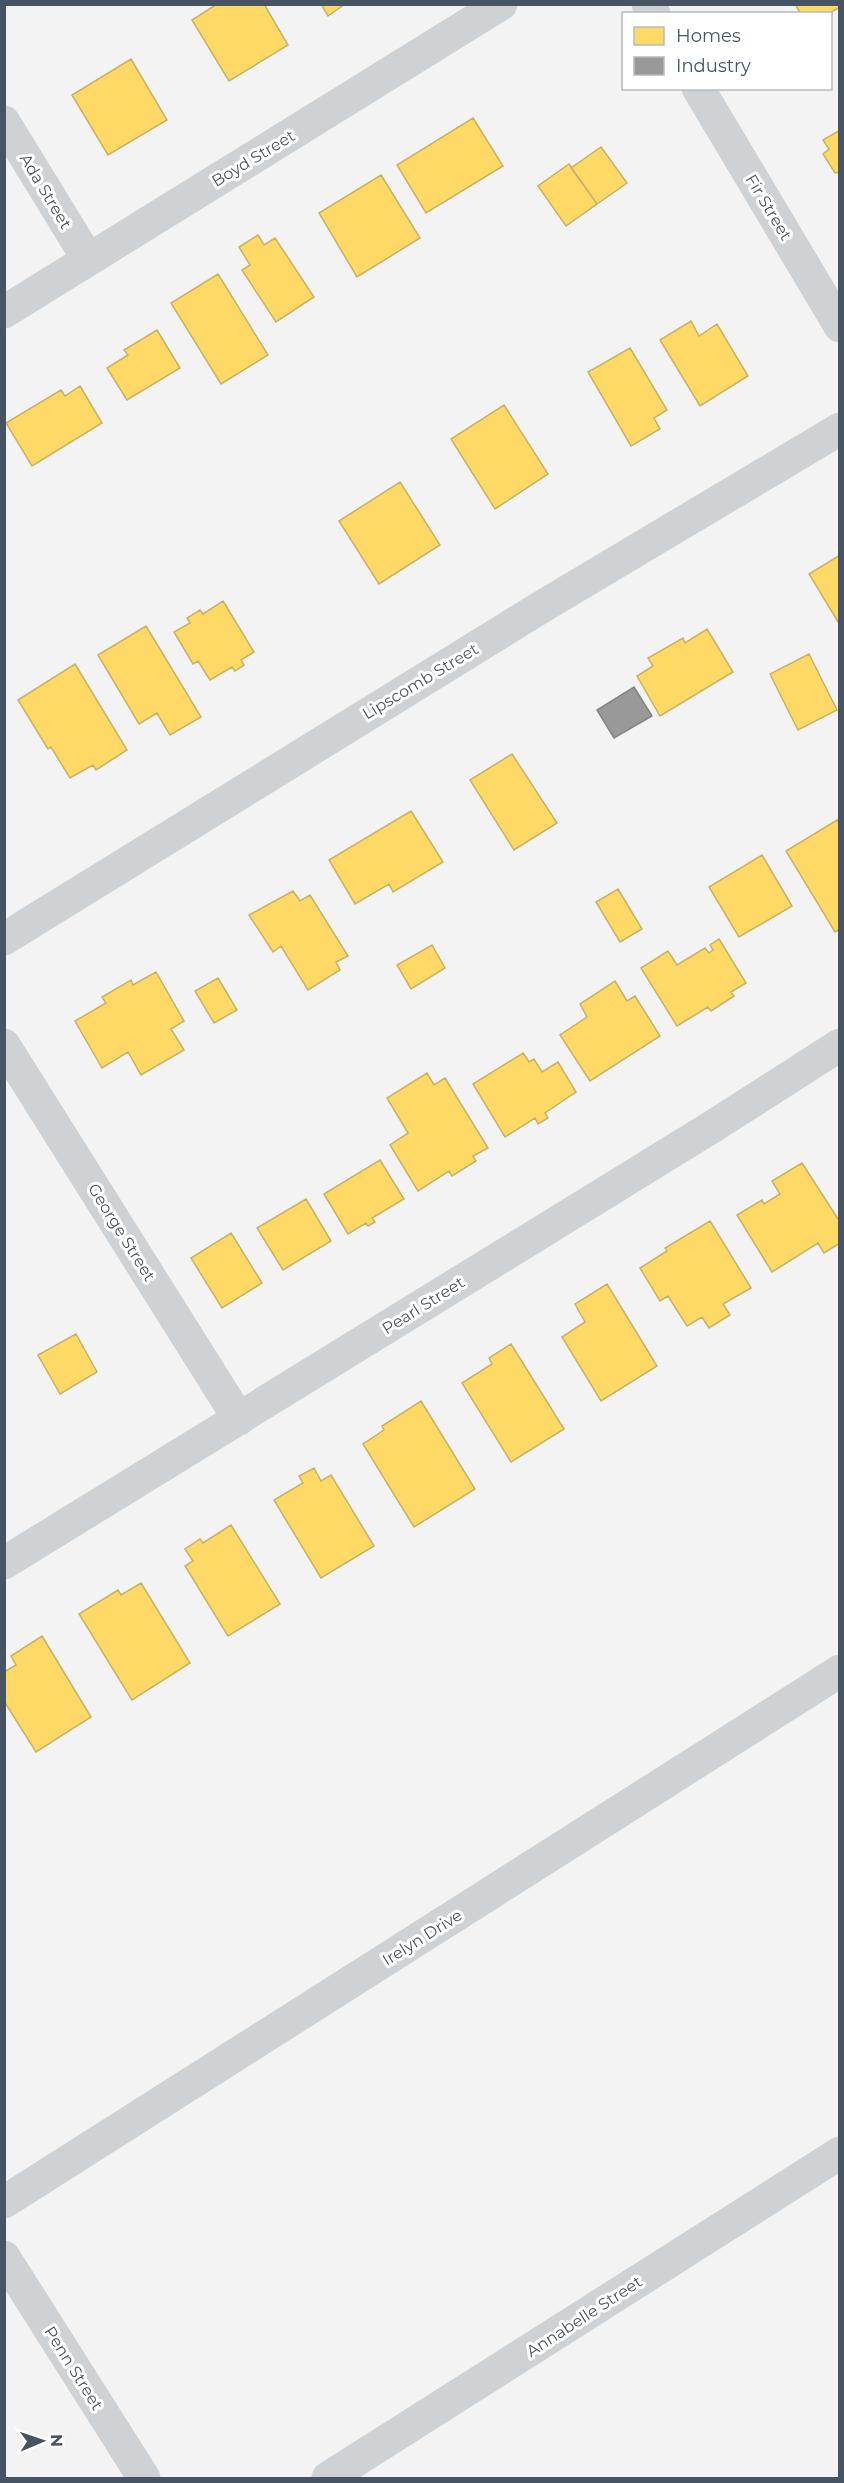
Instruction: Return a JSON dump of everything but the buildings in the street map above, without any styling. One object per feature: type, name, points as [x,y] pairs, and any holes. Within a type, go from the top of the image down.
[{"type":"street","name":"Boyd Street","points":[[4,312],[501,4]]},
{"type":"street","name":"Fir Street","points":[[699,90],[840,326]]},
{"type":"street","name":"Ada Street","points":[[4,122],[88,259]]},
{"type":"street","name":"Lipscomb Street","points":[[4,939],[577,585],[840,429]]},
{"type":"street","name":"Pearl Street","points":[[4,1563],[840,1045]]},
{"type":"street","name":"George Street","points":[[4,1046],[239,1419]]},
{"type":"street","name":"Irelyn Drive","points":[[4,2202],[840,1671]]},
{"type":"street","name":"Annabelle Street","points":[[328,2478],[840,2152]]},
{"type":"street","name":"Penn Street","points":[[4,2257],[144,2478]]}]
